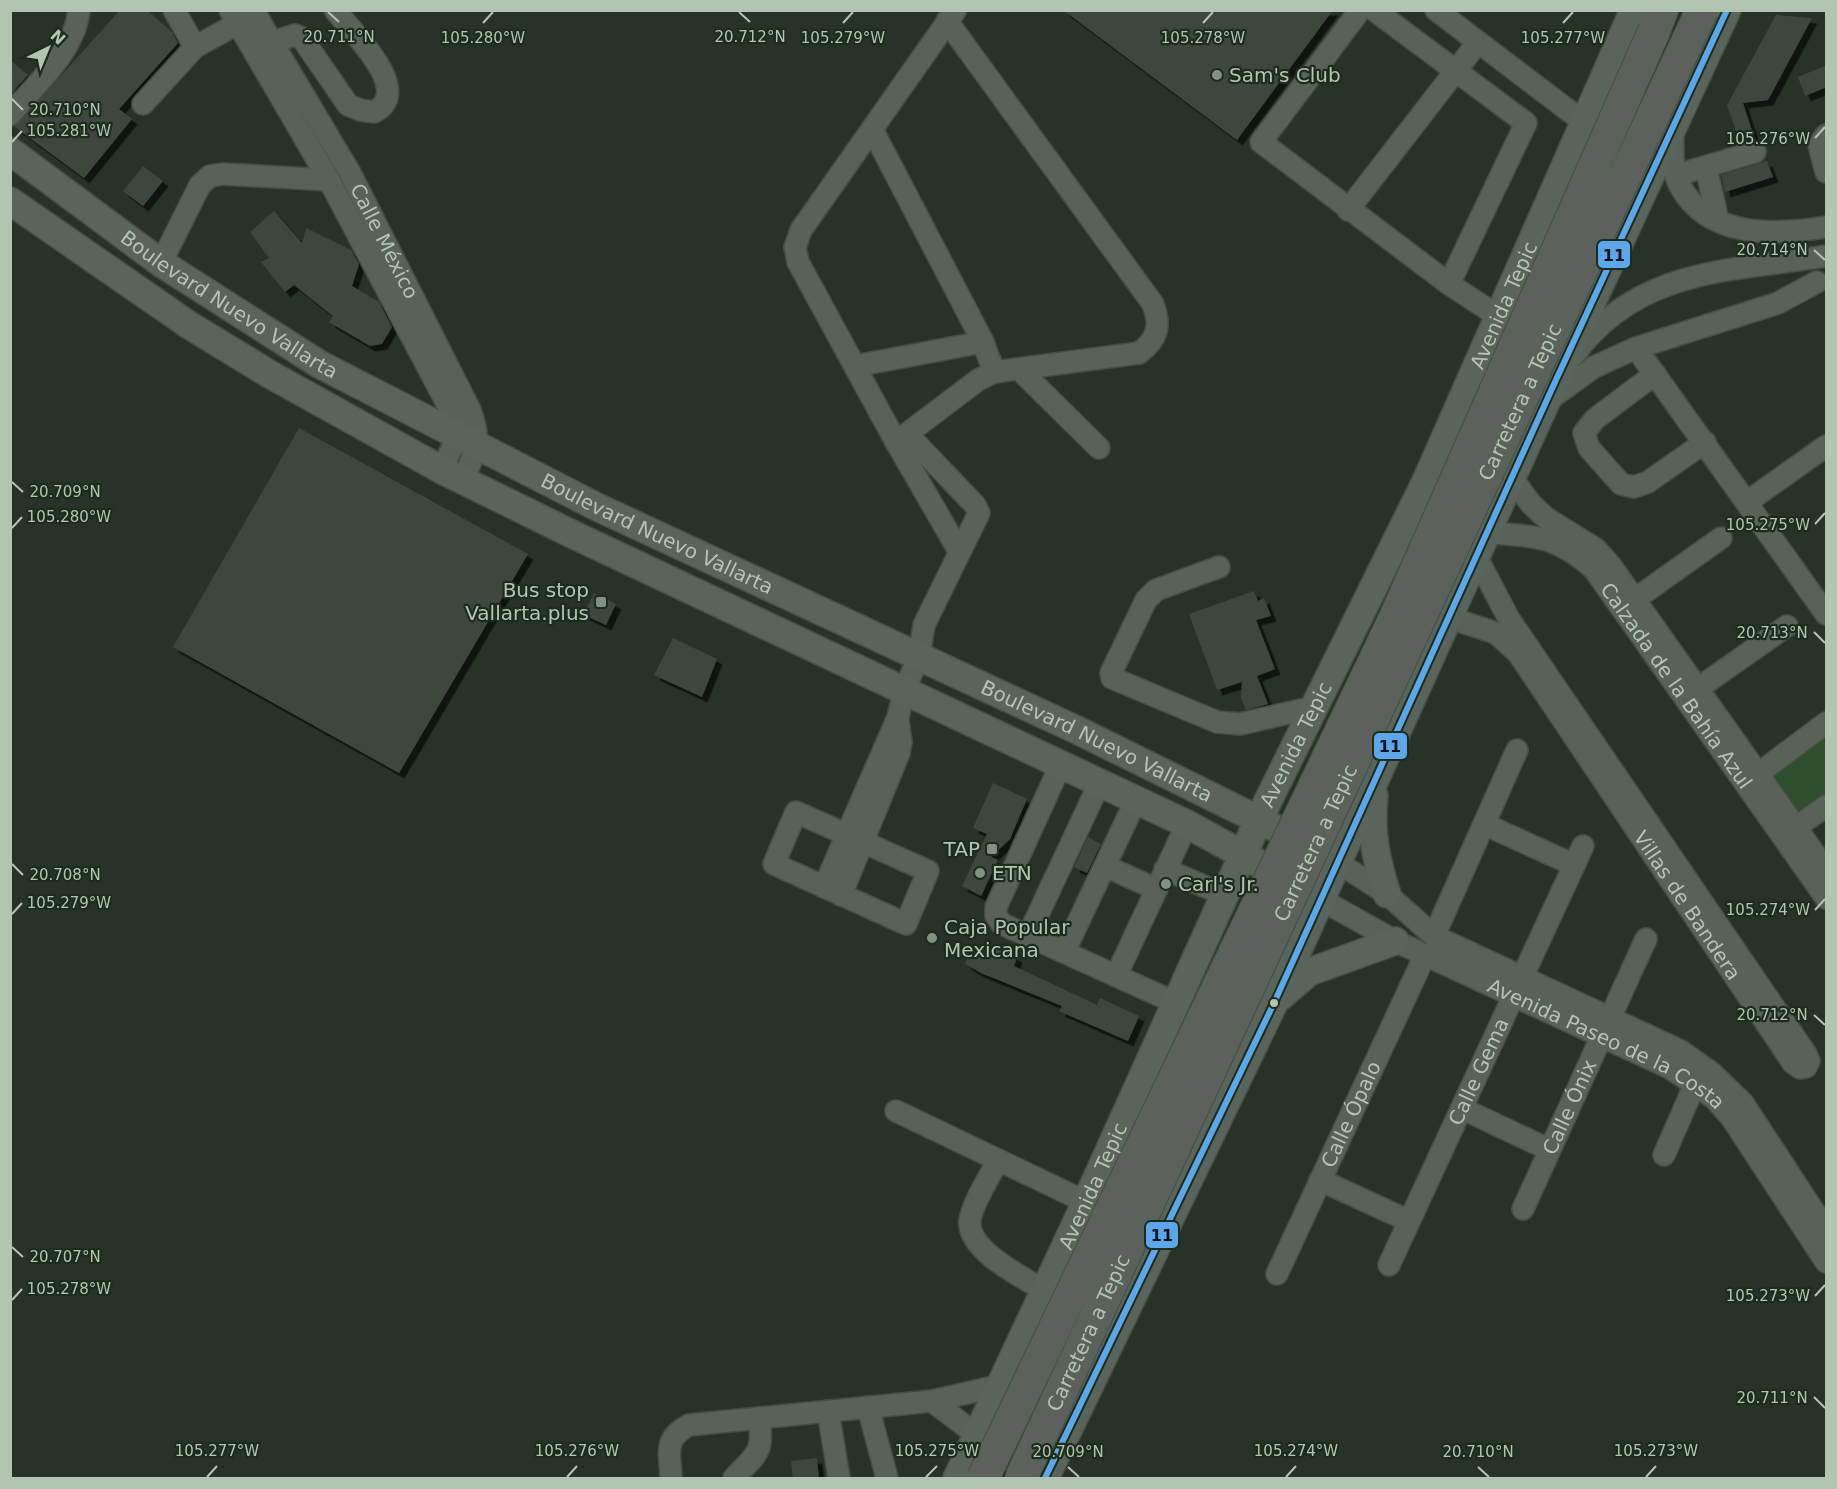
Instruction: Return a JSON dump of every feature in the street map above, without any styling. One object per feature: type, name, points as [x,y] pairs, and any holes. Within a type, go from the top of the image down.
[{"type":"highway","name":"Carretera a Tepic","points":[[1021,1479],[1702,10]]},
{"type":"highway","name":"Carretera a Tepic","points":[[983,1479],[1395,618],[1650,17]]},
{"type":"main road","points":[[1045,1479],[1274,1003],[1450,618],[1550,391],[1727,10]]},
{"type":"main road","name":"Avenida Tepic","points":[[957,1479],[1086,1202],[1242,855],[1426,481],[1585,123],[1650,17]]},
{"type":"main road","name":"Boulevard Nuevo Vallarta","points":[[10,151],[161,264],[319,364],[467,443],[597,507],[919,656],[1259,819],[1337,862]]},
{"type":"main road","name":"Boulevard Nuevo Vallarta","points":[[10,201],[189,325],[271,375],[452,475],[904,691],[1101,782],[1191,826],[1320,899]]},
{"type":"main road","points":[[1376,781],[1371,820],[1373,844],[1387,894]]},
{"type":"main road","points":[[1191,826],[1220,868],[1226,891]]},
{"type":"main road","points":[[1274,1003],[1309,972],[1395,941]]},
{"type":"street","points":[[10,115],[63,52],[78,22],[79,10]]},
{"type":"street","points":[[174,10],[195,47]]},
{"type":"street","points":[[272,42],[295,34],[302,38],[348,105],[374,112],[382,108],[390,92],[386,79],[374,59],[335,10]]},
{"type":"street","points":[[1360,10],[1261,142],[1348,210],[1449,284],[1498,316]]},
{"type":"street","points":[[1374,10],[1526,123],[1449,284]]},
{"type":"street","points":[[1436,10],[1585,123]]},
{"type":"street","points":[[143,104],[195,47],[247,13]]},
{"type":"street","name":"Calle México","points":[[247,13],[272,42],[350,174],[460,389],[476,426],[467,443]]},
{"type":"street","name":"Calle México","points":[[247,13],[329,180],[467,443]]},
{"type":"street","points":[[902,438],[978,380],[994,372],[1139,352],[1151,345],[1158,332],[1158,318],[1153,304],[951,16],[801,230],[795,247],[798,262],[855,366],[902,438],[959,551]]},
{"type":"street","points":[[1348,210],[1478,42]]},
{"type":"street","points":[[1550,391],[1636,348],[1822,288],[1817,229],[1769,233],[1743,229],[1718,221],[1696,206],[1679,185],[1673,128]]},
{"type":"street","points":[[872,129],[983,342],[994,372]]},
{"type":"street","points":[[1827,135],[1819,145],[1827,172]]},
{"type":"street","points":[[1677,175],[1755,152]]},
{"type":"street","points":[[1706,167],[1718,221]]},
{"type":"street","points":[[161,264],[200,185],[210,176],[223,174],[329,180]]},
{"type":"street","points":[[1550,391],[1597,329],[1621,309],[1654,289],[1728,267],[1819,257]]},
{"type":"street","points":[[855,366],[983,342]]},
{"type":"street","points":[[1636,348],[1827,614]]},
{"type":"street","points":[[1019,369],[1099,448]]},
{"type":"street","points":[[1655,374],[1594,419],[1584,432],[1588,448],[1621,483],[1634,486],[1648,482],[1705,442]]},
{"type":"street","points":[[832,891],[898,717],[904,691],[919,656],[924,625],[979,513],[975,505],[902,438]]},
{"type":"street","points":[[452,475],[467,443]]},
{"type":"street","points":[[1747,502],[1827,446]]},
{"type":"street","name":"Calzada de la Bahía Azul","points":[[1512,478],[1554,533],[1629,604],[1789,833],[1827,870]]},
{"type":"street","name":"Calzada de la Bahía Azul","points":[[1488,532],[1554,533]]},
{"type":"street","points":[[1629,604],[1721,538]]},
{"type":"street","name":"Villas de Bandera","points":[[1477,558],[1503,626],[1518,653],[1684,890],[1806,1054],[1809,1061],[1806,1067],[1800,1068],[1794,1063],[1684,890]]},
{"type":"street","points":[[1219,567],[1156,590],[1151,595],[1111,673],[1112,678],[1217,722],[1240,724],[1314,707]]},
{"type":"street","name":"Villas de Bandera","points":[[1450,618],[1503,626]]},
{"type":"street","points":[[1691,693],[1787,626]]},
{"type":"street","name":"Calzada de la Bahía Azul","points":[[1691,693],[1758,774],[1827,898]]},
{"type":"street","points":[[1758,774],[1827,723]]},
{"type":"street","name":"Calle Ópalo","points":[[1277,1274],[1430,945],[1517,750]]},
{"type":"street","points":[[1061,764],[996,907],[996,916],[1002,924],[1176,1003]]},
{"type":"street","points":[[1028,936],[1101,782]]},
{"type":"street","points":[[1064,952],[1136,800]]},
{"type":"street","points":[[1789,833],[1827,806]]},
{"type":"street","points":[[796,812],[928,871],[906,924],[832,891],[774,864],[796,812]]},
{"type":"street","points":[[1484,824],[1574,865]]},
{"type":"street","points":[[1116,976],[1166,869],[1191,826]]},
{"type":"street","name":"Calle Gema","points":[[1389,1265],[1463,1110],[1583,846]]},
{"type":"street","name":"Avenida Paseo de la Costa","points":[[1337,862],[1387,894],[1430,945]]},
{"type":"street","points":[[1105,866],[1156,889]]},
{"type":"street","points":[[1166,869],[1226,891]]},
{"type":"street","name":"Avenida Paseo de la Costa","points":[[1320,899],[1395,941],[1430,945],[1607,1027],[1681,1051],[1730,1089],[1755,1118],[1827,1230]]},
{"type":"street","name":"Calle Ónix","points":[[1523,1209],[1646,939]]},
{"type":"street","name":"Avenida Paseo de la Costa","points":[[1607,1027],[1695,1084],[1731,1117],[1827,1262]]},
{"type":"street","points":[[1664,1155],[1695,1084]]},
{"type":"street","points":[[1463,1110],[1550,1150]]},
{"type":"street","points":[[896,1112],[1086,1202]]},
{"type":"street","points":[[998,1160],[970,1219],[976,1243],[1000,1263],[1045,1291]]},
{"type":"street","points":[[1320,1180],[1410,1221]]},
{"type":"street","points":[[671,1479],[669,1443],[676,1432],[689,1425],[932,1401],[1002,1384]]},
{"type":"street","points":[[932,1401],[977,1435]]},
{"type":"street","points":[[868,1407],[887,1479]]},
{"type":"street","points":[[828,1411],[839,1479]]},
{"type":"street","points":[[734,1479],[760,1448],[762,1441],[759,1418]]},
{"type":"shaded area","points":[[1826,733],[1826,800],[1803,818],[1771,774]]},
{"type":"building","points":[[120,10],[147,10],[172,32],[178,43],[119,109],[132,119],[84,178],[15,127]]},
{"type":"building","name":"Sam's Club","points":[[1063,10],[1333,10],[1237,140]]},
{"type":"building","points":[[1776,15],[1812,18],[1768,100],[1743,103],[1753,134],[1739,140],[1727,105]]},
{"type":"building","points":[[10,60],[28,75],[10,95]]},
{"type":"building","points":[[1827,65],[1827,87],[1805,96],[1798,77]]},
{"type":"building","points":[[1767,161],[1773,177],[1725,192],[1721,175]]},
{"type":"building","points":[[143,166],[163,181],[143,206],[123,191]]},
{"type":"building","points":[[274,211],[302,243],[306,228],[351,250],[359,264],[352,286],[379,302],[392,327],[382,344],[370,346],[329,322],[333,316],[294,285],[285,292],[261,262],[269,258],[250,232]]},
{"type":"building","points":[[299,428],[528,554],[399,773],[173,647]]},
{"type":"building","points":[[1254,591],[1258,601],[1264,598],[1271,616],[1256,620],[1275,669],[1257,676],[1268,704],[1246,710],[1241,698],[1242,682],[1217,690],[1189,614]]},
{"type":"building","points":[[594,593],[616,604],[606,625],[584,615]]},
{"type":"building","points":[[673,638],[717,659],[702,697],[654,675]]},
{"type":"building","points":[[993,783],[1027,799],[1010,839],[991,857],[998,860],[981,896],[962,886],[987,834],[973,828]]},
{"type":"building","points":[[1088,837],[1101,844],[1087,873],[1074,867]]},
{"type":"building","points":[[989,945],[1017,957],[1014,966],[1097,1005],[1100,998],[1139,1016],[1128,1041],[1059,1011],[1062,1006],[981,973],[965,964],[971,949],[986,955]]},
{"type":"building","points":[[817,1458],[819,1479],[793,1479],[791,1461]]},
{"type":"transit line","name":"11","points":[[1045,1478],[1274,1003],[1555,382],[1727,10]]},
{"type":"place","name":"Sam's Club","points":[[1217,75]]},
{"type":"place","name":"Bus stop Vallarta.plus","points":[[601,602]]},
{"type":"place","name":"TAP","points":[[992,849]]},
{"type":"place","name":"ETN","points":[[980,873]]},
{"type":"place","name":"Carl's Jr.","points":[[1166,884]]},
{"type":"place","name":"Caja Popular Mexicana","points":[[932,938]]}]
